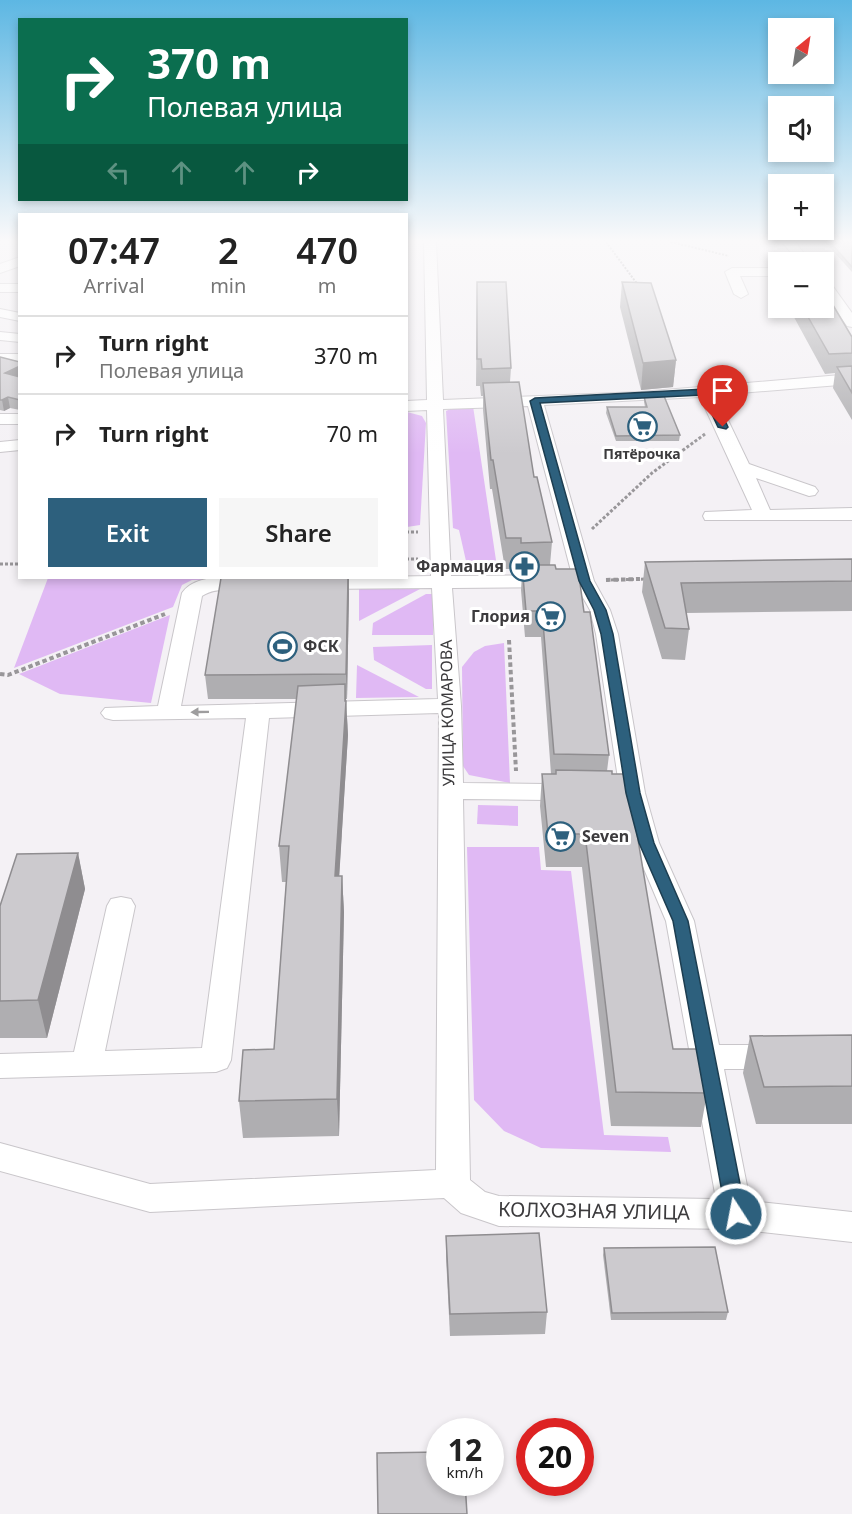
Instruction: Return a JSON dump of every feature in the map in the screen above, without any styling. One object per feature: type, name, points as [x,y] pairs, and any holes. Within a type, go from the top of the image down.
[{"type":"street","points":[[0,313],[18,316]]},
{"type":"street","name":"УЛИЦА КОМАРОВА","points":[[432,313],[442,581],[450,706],[453,1183]]},
{"type":"street","points":[[0,336],[18,338]]},
{"type":"street","points":[[0,359],[18,359]]},
{"type":"street","points":[[408,406],[706,392],[852,379]]},
{"type":"street","points":[[706,392],[763,515]]},
{"type":"street","points":[[535,401],[584,581],[600,610],[607,634],[633,793],[646,843],[680,921],[736,1214]]},
{"type":"street","points":[[0,419],[18,419]]},
{"type":"street","points":[[0,447],[18,445]]},
{"type":"street","points":[[742,467],[809,491]]},
{"type":"street","points":[[712,516],[852,514]]},
{"type":"street","points":[[302,584],[584,581]]},
{"type":"street","points":[[168,713],[192,593],[199,587],[267,584]]},
{"type":"street","points":[[113,713],[450,706]]},
{"type":"street","points":[[0,1066],[216,1060],[258,711]]},
{"type":"street","points":[[449,791],[633,793]]},
{"type":"street","points":[[87,1063],[121,906]]},
{"type":"street","points":[[706,1057],[807,1057]]},
{"type":"street","points":[[0,1157],[150,1198],[453,1183]]},
{"type":"street","name":"КОЛХОЗНАЯ УЛИЦА","points":[[453,1183],[460,1195],[475,1205],[500,1211],[736,1214],[852,1227]]},
{"type":"path","points":[[575,545],[652,473],[698,437],[723,427]]},
{"type":"path","points":[[0,564],[18,564]]},
{"type":"path","points":[[584,581],[654,579]]},
{"type":"path","points":[[0,674],[8,675],[190,604]]},
{"type":"path","points":[[509,640],[517,793]]},
{"type":"shaded area","points":[[457,406],[473,406],[497,567],[466,561],[459,530],[453,528],[446,411]]},
{"type":"shaded area","points":[[408,412],[422,416],[426,423],[420,525],[408,527]]},
{"type":"shaded area","points":[[48,579],[260,579],[192,580],[182,585],[173,607],[14,668]]},
{"type":"shaded area","points":[[359,588],[422,588],[359,621]]},
{"type":"shaded area","points":[[426,594],[434,594],[433,635],[372,635],[373,623]]},
{"type":"shaded area","points":[[170,615],[151,703],[60,694],[19,674]]},
{"type":"shaded area","points":[[504,643],[510,783],[469,775],[463,766],[462,667],[474,652],[485,646]]},
{"type":"shaded area","points":[[432,645],[432,689],[426,689],[374,660],[373,647]]},
{"type":"shaded area","points":[[357,665],[419,697],[356,698]]},
{"type":"shaded area","points":[[478,805],[518,806],[518,826],[477,824]]},
{"type":"shaded area","points":[[467,847],[539,847],[541,870],[571,871],[604,1135],[668,1137],[671,1152],[541,1148],[504,1131],[474,1100]]},
{"type":"building","points":[[477,313],[508,313],[511,368],[482,369],[481,359],[477,359]]},
{"type":"building","points":[[630,313],[661,313],[676,360],[643,363]]},
{"type":"building","points":[[834,313],[837,313],[852,337],[852,353],[829,354],[809,318],[834,318]]},
{"type":"building","points":[[0,357],[18,362],[18,367],[5,373],[18,376],[18,400],[8,397],[0,400]]},
{"type":"building","points":[[852,366],[852,393],[837,367]]},
{"type":"building","points":[[519,382],[534,477],[537,477],[552,542],[521,543],[521,538],[506,538],[493,460],[491,460],[483,383]]},
{"type":"building","name":"Пятёрочка","points":[[664,396],[680,435],[616,436],[607,407],[647,407],[644,397]]},
{"type":"building","points":[[852,559],[852,581],[681,583],[689,629],[665,628],[645,562]]},
{"type":"building","points":[[522,565],[555,565],[556,569],[578,569],[584,612],[590,612],[609,755],[554,754],[542,611],[526,611]]},
{"type":"building","name":"ФСК","points":[[221,579],[348,579],[346,674],[205,675]]},
{"type":"building","points":[[345,684],[346,701],[335,876],[342,876],[337,1099],[239,1101],[243,1050],[274,1049],[289,846],[279,846],[298,686]]},
{"type":"building","points":[[556,770],[612,771],[612,774],[624,774],[631,798],[673,1049],[699,1049],[707,1093],[616,1092],[585,834],[548,834],[542,774],[556,774]]},
{"type":"building","points":[[78,853],[38,1000],[0,1001],[0,906],[17,854]]},
{"type":"building","points":[[852,1035],[852,1086],[764,1087],[750,1036]]},
{"type":"building","points":[[539,1233],[547,1312],[450,1314],[446,1236]]},
{"type":"building","points":[[715,1247],[728,1312],[612,1313],[604,1248]]},
{"type":"building","points":[[426,1452],[426,1496],[466,1496],[467,1514],[378,1514],[377,1453]]},
{"type":"place","name":"Пятёрочка","points":[[642,427]]},
{"type":"place","name":"Фармация","points":[[525,566]]},
{"type":"place","name":"Глория","points":[[551,616]]},
{"type":"place","name":"ФСК","points":[[282,646]]},
{"type":"place","name":"Seven","points":[[561,836]]},
{"type":"route","points":[[723,427],[706,392],[535,401],[534,406],[584,581],[600,610],[607,634],[633,793],[646,843],[680,921],[736,1214]]}]
